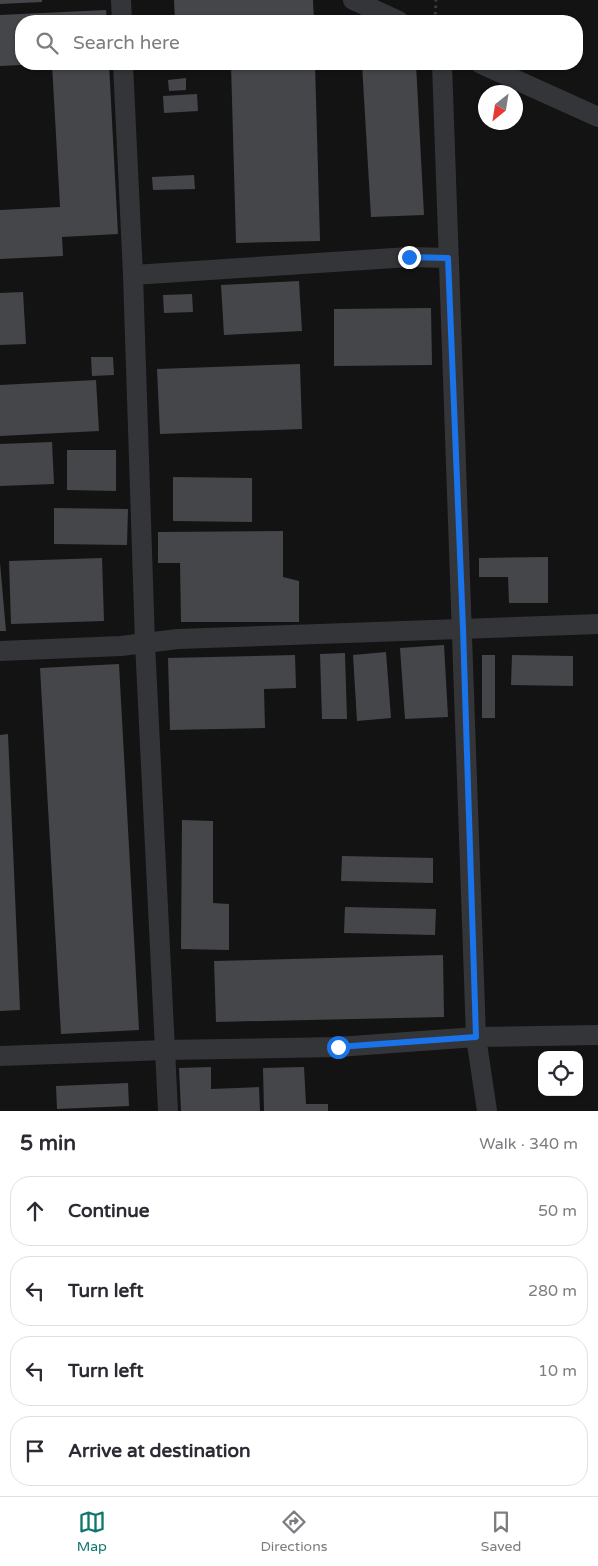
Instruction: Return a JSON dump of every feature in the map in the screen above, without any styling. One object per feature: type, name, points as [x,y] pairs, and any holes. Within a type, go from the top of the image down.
[{"type":"street","points":[[121,0],[122,15]]},
{"type":"street","points":[[353,0],[386,15]]},
{"type":"street","points":[[124,70],[145,643],[168,1111]]},
{"type":"street","points":[[442,70],[476,1037],[487,1111]]},
{"type":"street","points":[[494,70],[598,117]]},
{"type":"street","points":[[133,275],[409,257],[448,258]]},
{"type":"street","points":[[0,651],[463,628],[598,624]]},
{"type":"street","points":[[0,1056],[165,1050],[338,1047],[476,1037],[598,1035]]},
{"type":"path","points":[[436,0],[436,15]]},
{"type":"building","points":[[0,0],[42,0],[42,2],[0,4]]},
{"type":"building","points":[[174,0],[313,0],[314,15],[175,15]]},
{"type":"building","points":[[106,10],[106,15],[15,15],[15,65],[0,66],[0,15]]},
{"type":"building","points":[[52,70],[109,70],[118,234],[62,237],[63,256],[0,259],[0,210],[60,207]]},
{"type":"building","points":[[231,70],[315,70],[320,241],[236,243]]},
{"type":"building","points":[[362,70],[416,70],[424,215],[371,217]]},
{"type":"building","points":[[186,78],[186,90],[169,91],[168,80]]},
{"type":"building","points":[[197,94],[198,111],[164,113],[163,96]]},
{"type":"building","points":[[194,175],[195,189],[153,190],[152,177]]},
{"type":"building","points":[[299,281],[302,331],[224,335],[221,285]]},
{"type":"building","points":[[23,292],[26,344],[0,345],[0,293]]},
{"type":"building","points":[[192,294],[193,312],[164,313],[163,295]]},
{"type":"building","points":[[431,308],[432,365],[334,366],[334,309]]},
{"type":"building","points":[[91,357],[113,357],[114,375],[92,376]]},
{"type":"building","points":[[300,364],[302,429],[160,434],[157,369]]},
{"type":"building","points":[[96,380],[99,431],[0,436],[0,385]]},
{"type":"building","points":[[52,442],[54,484],[0,486],[0,444]]},
{"type":"building","points":[[67,450],[116,450],[116,491],[67,490]]},
{"type":"building","points":[[173,477],[252,478],[252,522],[173,521]]},
{"type":"building","points":[[54,508],[128,509],[127,545],[54,544]]},
{"type":"building","points":[[283,531],[283,577],[299,581],[299,622],[181,622],[180,563],[158,563],[158,532]]},
{"type":"building","points":[[548,557],[548,603],[509,603],[508,577],[479,577],[479,558]]},
{"type":"building","points":[[102,558],[104,621],[11,624],[9,561]]},
{"type":"building","points":[[0,563],[6,631],[0,631]]},
{"type":"building","points":[[444,645],[448,717],[405,719],[400,648]]},
{"type":"building","points":[[386,652],[391,718],[357,721],[353,655]]},
{"type":"building","points":[[345,653],[347,719],[322,719],[320,654]]},
{"type":"building","points":[[295,655],[296,688],[264,689],[265,728],[170,730],[168,658]]},
{"type":"building","points":[[482,655],[495,655],[495,718],[482,718]]},
{"type":"building","points":[[512,655],[573,656],[573,686],[511,685]]},
{"type":"building","points":[[119,664],[139,1030],[61,1034],[40,668]]},
{"type":"building","points":[[8,734],[20,1010],[0,1011],[0,735]]},
{"type":"building","points":[[182,820],[213,821],[213,903],[229,904],[229,950],[181,949]]},
{"type":"building","points":[[342,856],[433,858],[433,883],[341,881]]},
{"type":"building","points":[[345,907],[436,909],[435,935],[344,933]]},
{"type":"building","points":[[443,955],[444,1017],[216,1022],[214,961]]},
{"type":"building","points":[[211,1067],[211,1089],[259,1087],[260,1111],[181,1111],[179,1068]]},
{"type":"building","points":[[304,1067],[306,1104],[328,1104],[328,1111],[264,1111],[263,1068]]},
{"type":"building","points":[[128,1083],[129,1106],[57,1109],[56,1086]]},
{"type":"route","points":[[338,1047],[476,1037],[463,628],[448,258],[409,257]]}]
